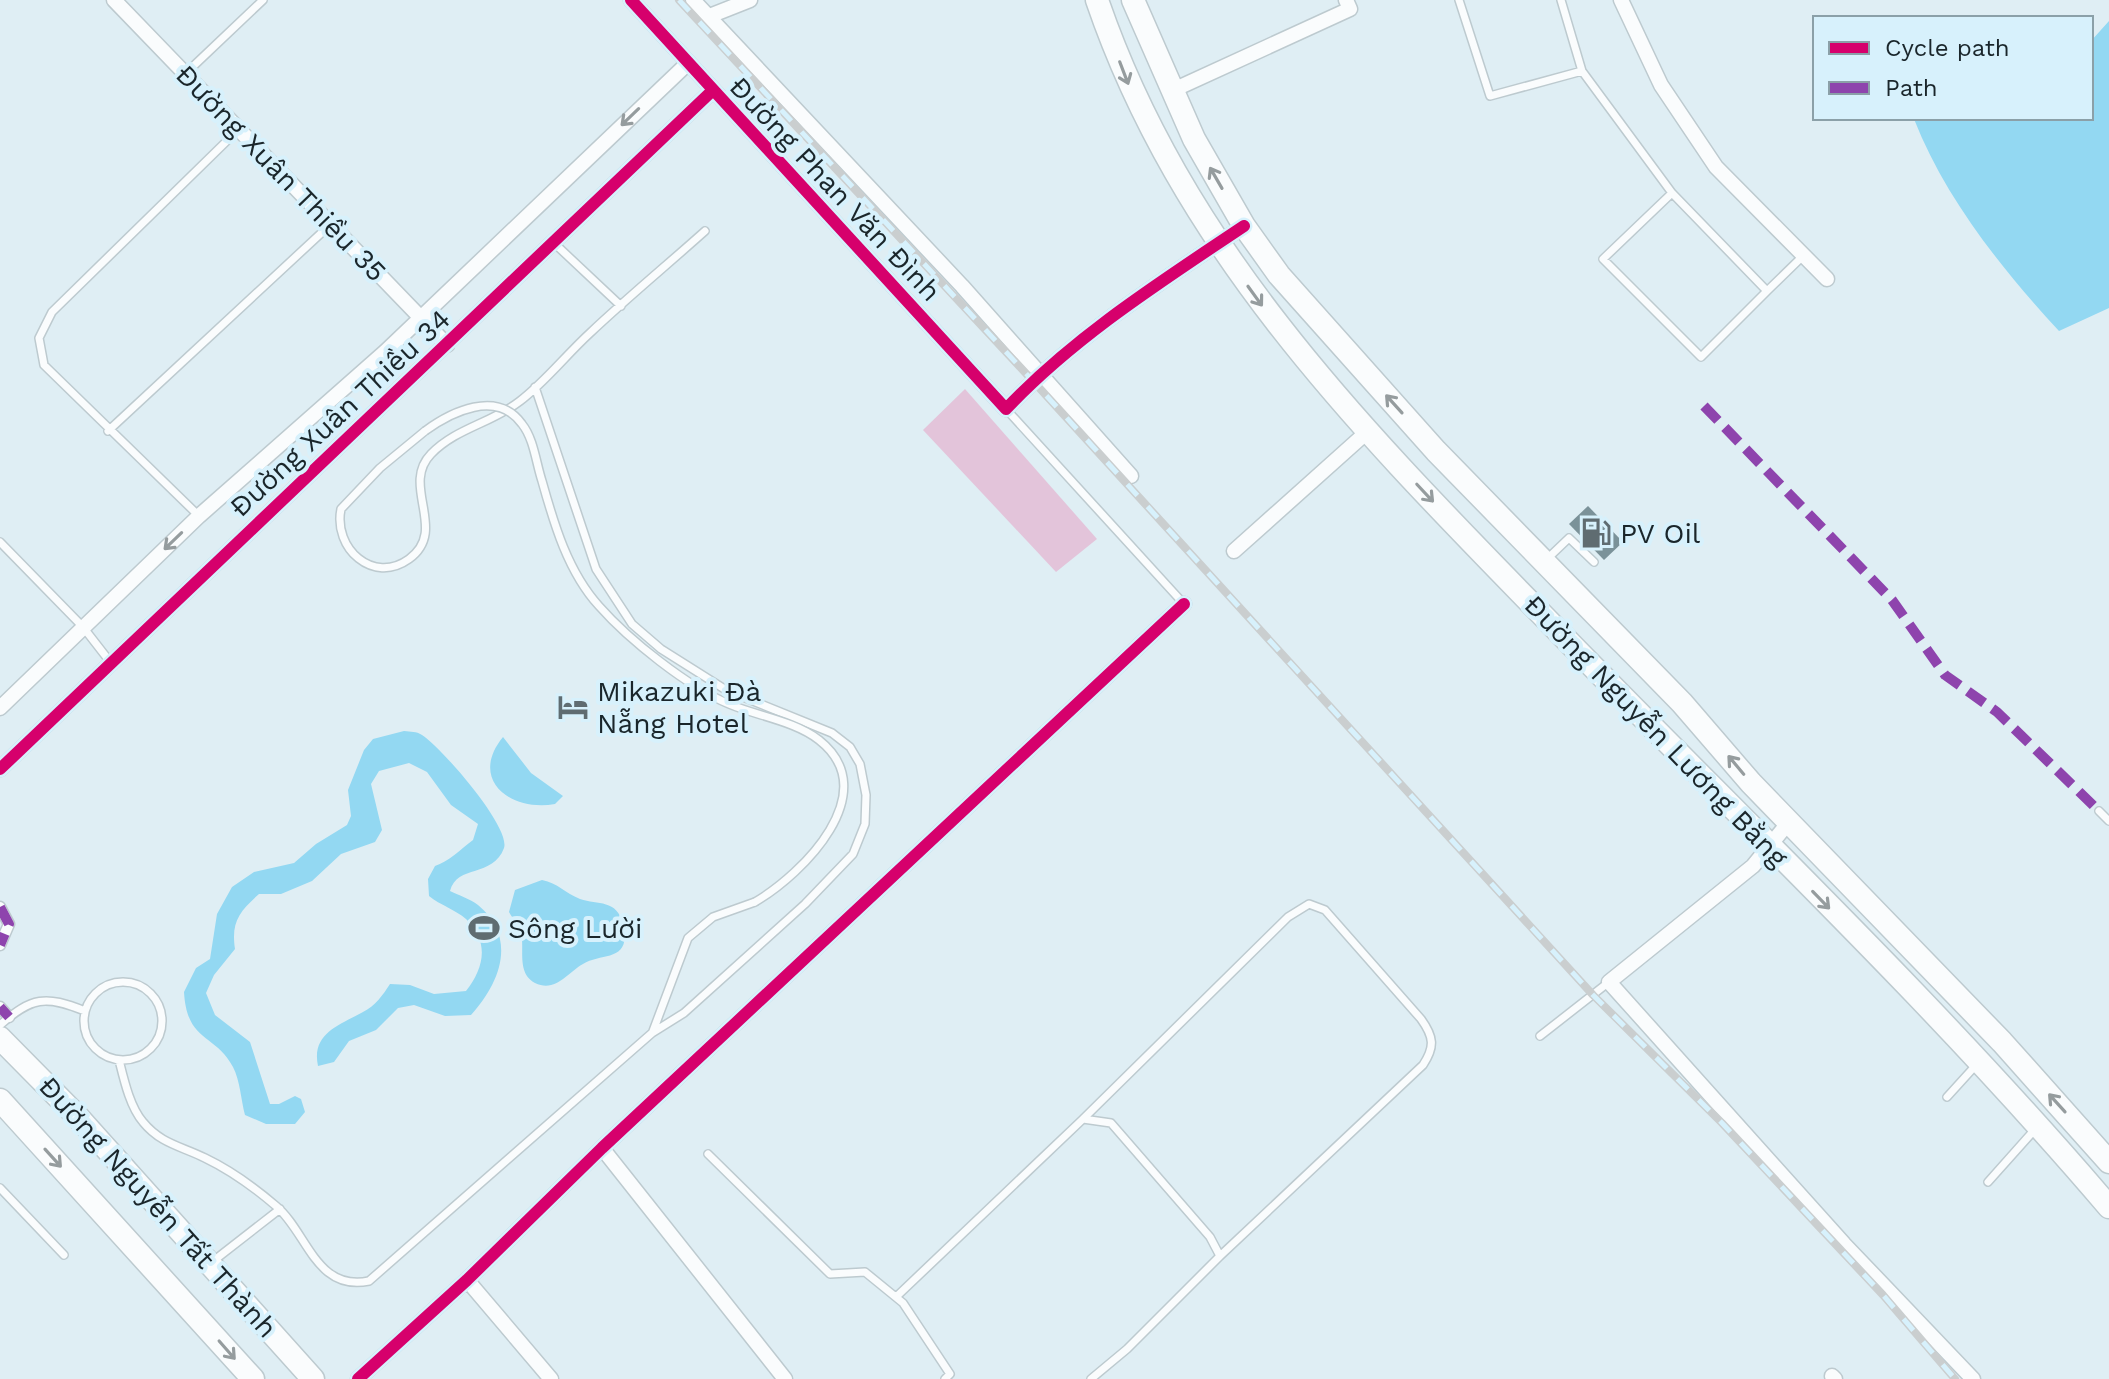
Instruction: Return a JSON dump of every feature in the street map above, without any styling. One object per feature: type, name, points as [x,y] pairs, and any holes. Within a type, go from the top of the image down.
[{"type":"main road","name":"Đường Nguyễn Lương Bằng","points":[[1097,0],[1131,91],[1185,194],[1221,242],[1254,296],[1367,432],[1978,1062],[2109,1207]]},
{"type":"main road","name":"Đường Nguyễn Lương Bằng","points":[[1133,0],[1171,91],[1244,226],[1279,275],[1436,451],[1682,703],[1789,822],[2002,1042],[2109,1162]]},
{"type":"main road","name":"Đường Nguyễn Tất Thành","points":[[0,1038],[78,1117],[313,1379]]},
{"type":"main road","name":"Đường Nguyễn Tất Thành","points":[[0,1100],[253,1379]]},
{"type":"street","name":"Đường Xuân Thiều 35","points":[[114,0],[447,345]]},
{"type":"street","name":"Đường Phan Văn Đình","points":[[631,0],[1006,409]]},
{"type":"street","points":[[693,0],[1042,373],[1131,476]]},
{"type":"street","points":[[707,17],[750,0]]},
{"type":"street","points":[[1171,91],[1350,9],[1346,0]]},
{"type":"street","points":[[1621,0],[1661,85],[1716,167],[1827,279]]},
{"type":"street","name":"Đường Xuân Thiều 34","points":[[0,708],[199,516],[421,317],[687,64]]},
{"type":"street","name":"Đường Xuân Thiều 34","points":[[0,769],[712,91]]},
{"type":"street","points":[[1006,409],[1042,373],[1133,301],[1244,226]]},
{"type":"street","points":[[1234,551],[1367,432]]},
{"type":"street","points":[[358,1379],[1184,604]]},
{"type":"street","points":[[1789,822],[1753,866],[1609,982],[1844,1244],[1973,1379]]},
{"type":"street","points":[[0,907],[9,924],[0,945]]},
{"type":"street","points":[[0,1007],[9,1017]]},
{"type":"street","points":[[602,1148],[785,1379]]},
{"type":"street","points":[[467,1280],[551,1379]]},
{"type":"lane","points":[[185,74],[263,0]]},
{"type":"lane","points":[[1459,0],[1490,96],[1582,71]]},
{"type":"lane","points":[[1561,0],[1582,71],[1672,193],[1767,291]]},
{"type":"lane","points":[[199,516],[108,431],[44,365],[39,338],[52,312],[239,129]]},
{"type":"lane","points":[[1672,193],[1603,259],[1701,357],[1804,255]]},
{"type":"lane","points":[[108,431],[331,224]]},
{"type":"lane","points":[[652,1033],[676,977],[688,938],[713,917],[755,902],[790,877],[834,821],[845,794],[833,756],[819,739],[726,703],[695,684],[599,606],[575,573],[554,519],[532,445],[522,424],[509,412],[486,406],[466,408],[425,431],[380,468],[341,509],[341,537],[348,550],[368,565],[392,566],[407,560],[425,538],[427,516],[418,479],[428,456],[453,434],[519,402],[705,231]]},
{"type":"lane","points":[[554,243],[621,306]]},
{"type":"lane","points":[[119,1060],[141,1120],[162,1142],[205,1157],[280,1209],[325,1270],[351,1283],[369,1281],[652,1033],[684,1013],[805,904],[853,854],[865,824],[866,795],[860,764],[850,747],[832,733],[753,704],[726,690],[661,649],[632,624],[596,569],[535,387]]},
{"type":"lane","points":[[1006,409],[1184,604]]},
{"type":"lane","points":[[1543,563],[1569,538],[1594,562]]},
{"type":"lane","points":[[0,542],[83,627],[111,663]]},
{"type":"lane","points":[[2099,811],[2109,821]]},
{"type":"lane","points":[[896,1297],[1288,917],[1309,904],[1325,910],[1421,1019],[1432,1037],[1433,1046],[1423,1065],[1220,1256],[1127,1349],[1091,1379]]},
{"type":"lane","points":[[1540,1036],[1609,982]]},
{"type":"lane","points":[[112,983],[137,985],[156,1000],[162,1023],[155,1044],[138,1057],[119,1060],[106,1057],[89,1042],[84,1032],[85,1011],[92,996],[112,983]]},
{"type":"lane","points":[[0,1025],[21,1006],[42,999],[85,1011]]},
{"type":"lane","points":[[1947,1097],[1978,1062]]},
{"type":"lane","points":[[1083,1119],[1111,1123],[1210,1237],[1220,1256]]},
{"type":"lane","points":[[1988,1182],[2038,1126]]},
{"type":"lane","points":[[708,1154],[830,1274],[865,1272],[896,1297],[950,1377]]},
{"type":"lane","points":[[0,1188],[64,1255]]},
{"type":"lane","points":[[210,1264],[280,1209]]},
{"type":"shaded area","points":[[965,389],[1097,539],[1056,572],[923,430]]},
{"type":"water","points":[[2109,21],[2109,308],[2059,331],[1976,231],[1942,177],[1914,120],[2093,120],[2093,39]]},
{"type":"water","name":"Sông Lười","points":[[404,731],[422,735],[444,755],[486,806],[503,838],[504,848],[492,864],[460,877],[450,891],[478,905],[498,932],[501,946],[497,975],[471,1015],[445,1016],[414,1005],[398,1008],[376,1030],[349,1041],[334,1062],[318,1066],[317,1055],[323,1038],[337,1026],[371,1007],[390,984],[410,985],[434,994],[466,991],[477,973],[482,955],[474,928],[462,916],[429,896],[428,879],[435,866],[473,840],[478,824],[451,805],[427,772],[409,763],[379,771],[371,784],[382,830],[375,842],[341,854],[312,881],[281,894],[259,894],[238,918],[234,932],[235,949],[214,975],[206,993],[215,1015],[250,1042],[270,1104],[279,1104],[295,1096],[301,1099],[305,1112],[295,1124],[266,1124],[245,1115],[233,1067],[190,1020],[184,992],[196,968],[210,959],[217,914],[232,887],[254,872],[294,863],[316,844],[347,825],[351,816],[348,790],[364,750],[373,739]]},
{"type":"water","points":[[503,737],[531,773],[563,796],[555,804],[523,803],[499,790],[492,779],[490,767],[493,753]]},
{"type":"water","points":[[542,880],[580,899],[612,907],[620,916],[625,936],[619,951],[591,960],[549,985],[535,983],[525,973],[521,933],[509,912],[515,890]]},
{"type":"building","name":"PV Oil","points":[[1588,506],[1623,542],[1604,560],[1569,524]]},
{"type":"railway","points":[[679,0],[1033,381],[1593,995],[1722,1123],[1883,1295],[1955,1379]]},
{"type":"marked path","points":[[1704,406],[1892,600],[1945,675],[1997,712],[2099,811]]},
{"type":"marked path","points":[[0,907],[9,924],[0,945]]},
{"type":"marked path","points":[[0,1007],[9,1017]]},
{"type":"cycle path","points":[[631,0],[1006,409],[1090,334],[1244,226]]},
{"type":"cycle path","points":[[0,769],[712,91]]},
{"type":"cycle path","points":[[358,1379],[1184,604]]},
{"type":"place","name":"PV Oil","points":[[1596,533]]},
{"type":"place","name":"Mikazuki Đà Nẵng Hotel","points":[[573,707]]},
{"type":"place","name":"Sông Lười","points":[[484,928]]}]
